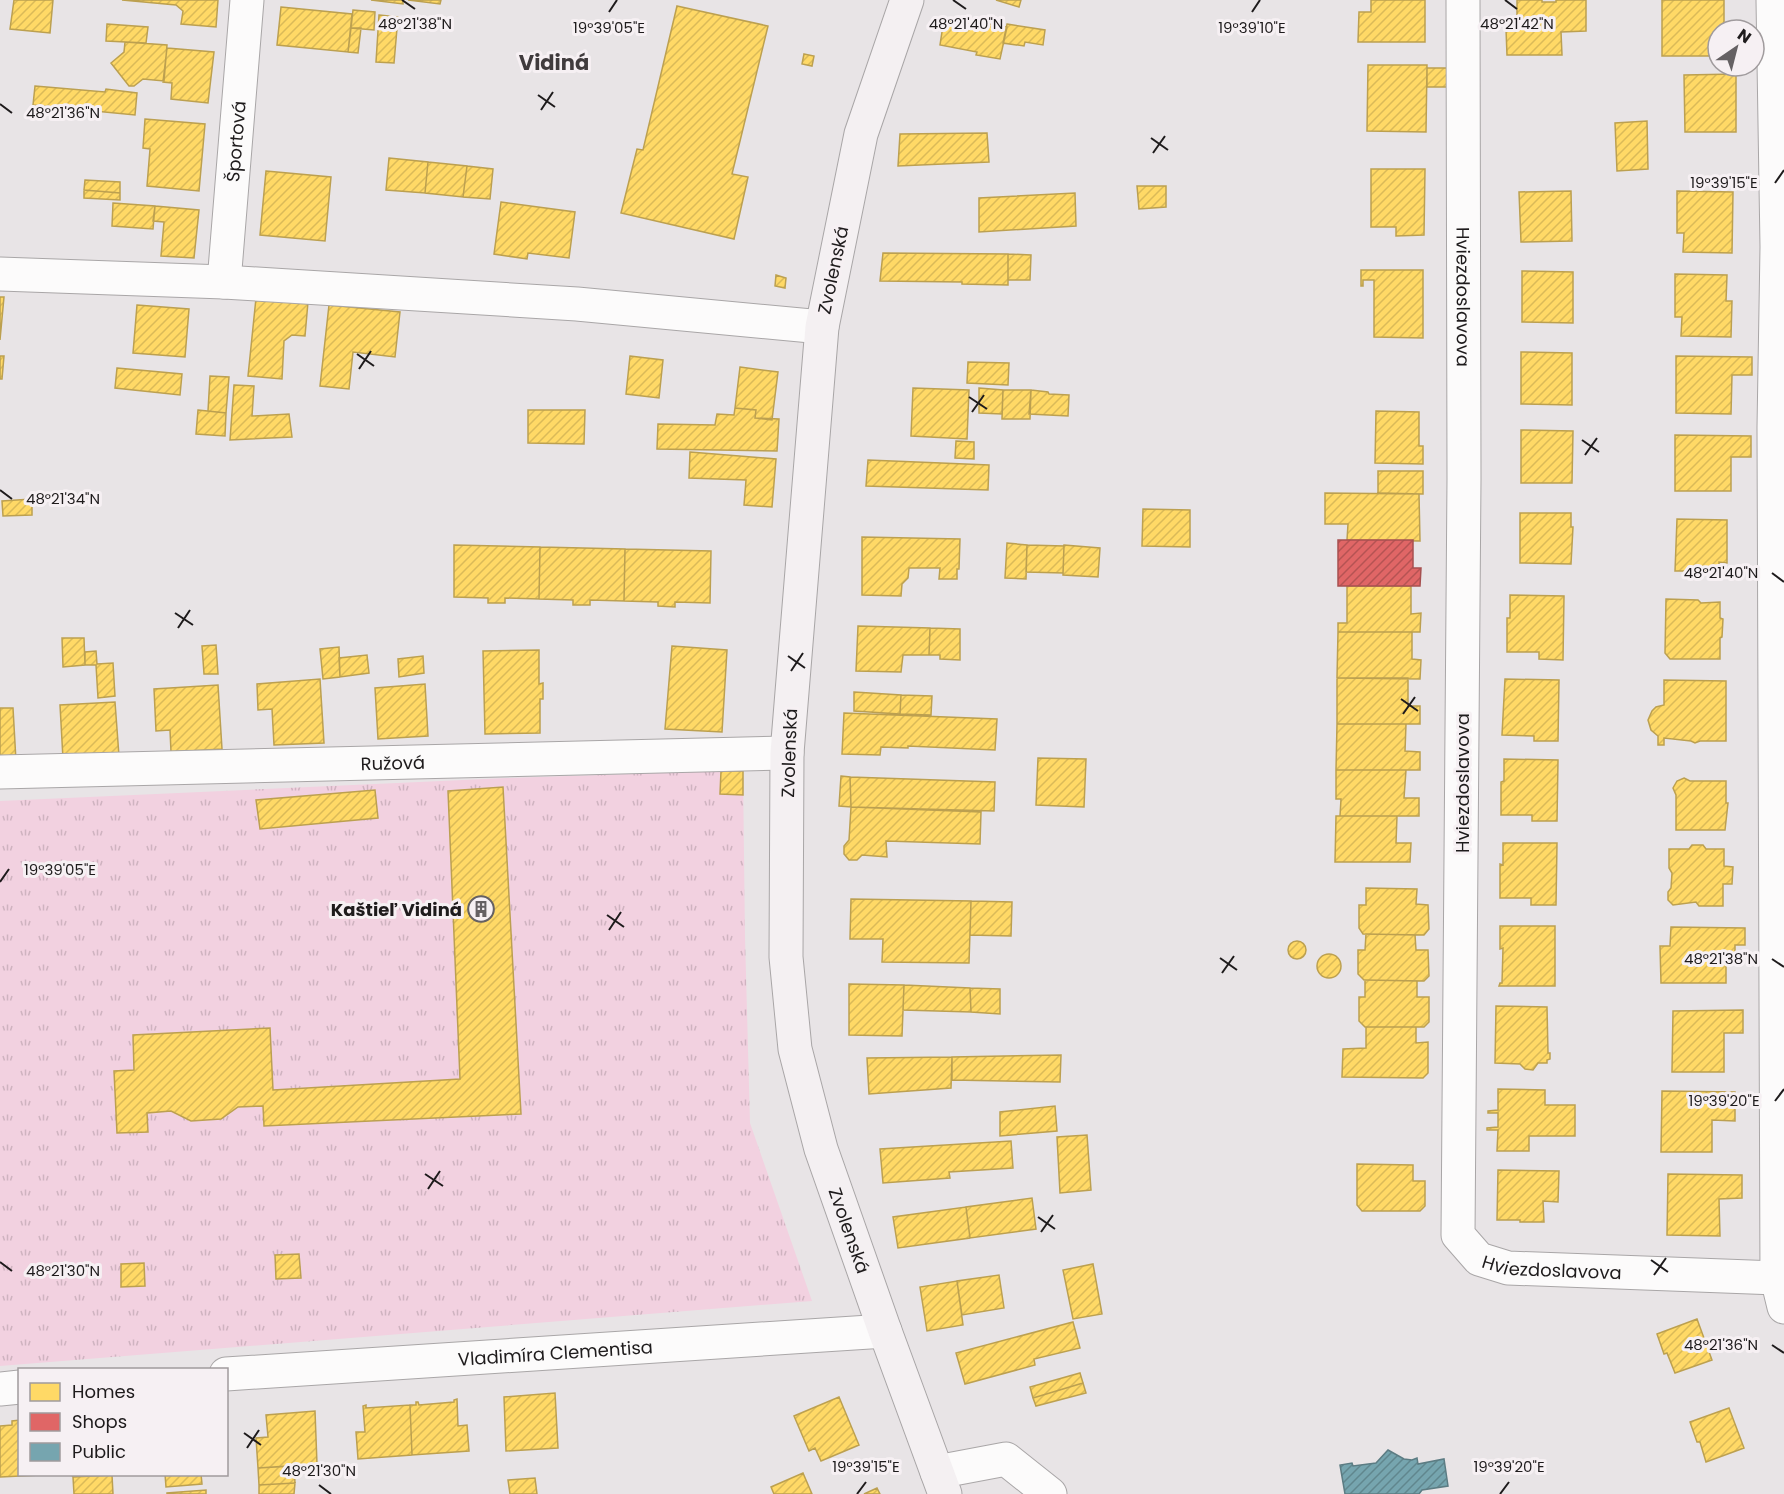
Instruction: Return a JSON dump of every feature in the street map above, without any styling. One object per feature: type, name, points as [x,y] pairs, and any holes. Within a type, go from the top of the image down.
[{"type":"street","name":"Športová","points":[[224,282],[247,0]]},
{"type":"street","name":"Zvolenská","points":[[907,0],[861,134],[822,327],[787,753],[786,957],[795,1049],[821,1149],[941,1483]]},
{"type":"street","name":"Hviezdoslavova","points":[[1463,0],[1464,479],[1458,1235],[1479,1259],[1508,1268],[1780,1292]]},
{"type":"street","points":[[1773,0],[1777,247],[1774,428],[1780,1292]]},
{"type":"street","points":[[0,274],[224,282],[577,304],[822,327]]},
{"type":"street","name":"Ružová","points":[[0,772],[787,753]]},
{"type":"street","name":"Vladimíra Clementisa","points":[[228,1374],[885,1331]]},
{"type":"street","points":[[0,1389],[18,1387]]},
{"type":"street","points":[[941,1483],[1006,1459],[1050,1494]]},
{"type":"green space","points":[[743,771],[750,1123],[812,1301],[0,1366],[0,801],[507,778]]},
{"type":"building: Homes","points":[[14,0],[53,0],[50,33],[10,29]]},
{"type":"building: Homes","points":[[122,0],[218,0],[216,27],[181,24],[183,11],[176,5]]},
{"type":"building: Homes","points":[[371,0],[403,0],[403,4]]},
{"type":"building: Homes","points":[[408,0],[441,0],[440,4]]},
{"type":"building: Homes","points":[[996,0],[1021,0],[1019,7]]},
{"type":"building: Homes","points":[[1371,0],[1425,0],[1425,42],[1358,42],[1359,12],[1371,12]]},
{"type":"building: Homes","points":[[1517,0],[1556,2],[1556,0],[1586,0],[1586,31],[1561,32],[1562,55],[1507,55],[1506,29],[1522,29],[1522,19],[1517,19]]},
{"type":"building: Homes","points":[[1662,0],[1724,0],[1724,18],[1706,18],[1706,56],[1662,56]]},
{"type":"building: Homes","points":[[677,6],[768,26],[732,174],[748,177],[734,239],[621,213],[637,149],[643,150]]},
{"type":"building: Homes","points":[[281,7],[352,14],[348,52],[277,45]]},
{"type":"building: Homes","points":[[353,10],[375,12],[374,30],[351,28]]},
{"type":"building: Homes","points":[[379,15],[398,17],[394,63],[376,62]]},
{"type":"building: Homes","points":[[944,19],[1007,27],[1000,59],[940,45]]},
{"type":"building: Homes","points":[[107,24],[148,27],[146,43],[106,41]]},
{"type":"building: Homes","points":[[1007,24],[1045,30],[1043,45],[1025,42],[1024,46],[1003,43]]},
{"type":"building: Homes","points":[[351,28],[361,28],[358,53],[348,52]]},
{"type":"building: Homes","points":[[125,42],[167,45],[164,81],[143,79],[134,86],[129,86],[111,63],[124,52]]},
{"type":"building: Homes","points":[[167,48],[214,52],[208,103],[171,99],[172,83],[163,82]]},
{"type":"building: Homes","points":[[804,54],[814,56],[812,66],[802,64]]},
{"type":"building: Homes","points":[[1368,65],[1427,65],[1426,132],[1367,131]]},
{"type":"building: Homes","points":[[1427,68],[1447,68],[1447,87],[1427,87]]},
{"type":"building: Homes","points":[[1684,75],[1736,78],[1736,132],[1685,132]]},
{"type":"building: Homes","points":[[35,86],[105,92],[106,89],[137,93],[135,115],[33,105]]},
{"type":"building: Homes","points":[[145,119],[205,124],[199,191],[147,186],[150,149],[143,148]]},
{"type":"building: Homes","points":[[1647,121],[1648,169],[1617,171],[1615,123]]},
{"type":"building: Homes","points":[[987,133],[989,162],[898,166],[900,134]]},
{"type":"building: Homes","points":[[389,158],[428,162],[425,193],[386,190]]},
{"type":"building: Homes","points":[[428,162],[467,166],[463,197],[425,193]]},
{"type":"building: Homes","points":[[467,166],[493,169],[490,199],[463,197]]},
{"type":"building: Homes","points":[[1371,169],[1425,169],[1424,235],[1396,236],[1396,227],[1371,227]]},
{"type":"building: Homes","points":[[266,171],[331,177],[325,241],[260,235]]},
{"type":"building: Homes","points":[[85,180],[120,182],[120,193],[84,190]]},
{"type":"building: Homes","points":[[1137,186],[1166,186],[1166,207],[1139,209]]},
{"type":"building: Homes","points":[[84,190],[120,193],[120,200],[84,198]]},
{"type":"building: Homes","points":[[1571,191],[1572,241],[1521,242],[1519,192]]},
{"type":"building: Homes","points":[[1677,191],[1733,192],[1732,253],[1683,252],[1684,233],[1677,233]]},
{"type":"building: Homes","points":[[1075,193],[1076,226],[979,232],[979,198]]},
{"type":"building: Homes","points":[[501,202],[575,212],[569,258],[528,253],[527,259],[494,254]]},
{"type":"building: Homes","points":[[113,203],[155,206],[153,229],[112,226]]},
{"type":"building: Homes","points":[[155,206],[199,210],[194,258],[161,256],[164,222],[153,221]]},
{"type":"building: Homes","points":[[883,253],[1008,254],[1008,285],[880,281]]},
{"type":"building: Homes","points":[[1008,254],[1031,255],[1030,280],[1008,280]]},
{"type":"building: Homes","points":[[1361,270],[1423,270],[1423,338],[1374,337],[1374,280],[1363,280],[1363,286],[1361,286]]},
{"type":"building: Homes","points":[[1522,271],[1573,272],[1573,323],[1522,322]]},
{"type":"building: Homes","points":[[1675,274],[1727,275],[1726,301],[1732,301],[1731,337],[1681,336],[1682,317],[1675,317]]},
{"type":"building: Homes","points":[[776,275],[786,278],[785,288],[775,286]]},
{"type":"building: Homes","points":[[0,297],[4,297],[0,340]]},
{"type":"building: Homes","points":[[256,298],[308,302],[305,336],[292,335],[284,341],[282,379],[248,376]]},
{"type":"building: Homes","points":[[137,305],[189,309],[185,357],[133,353]]},
{"type":"building: Homes","points":[[329,305],[400,312],[395,357],[353,352],[349,389],[320,386]]},
{"type":"building: Homes","points":[[1521,352],[1572,353],[1572,405],[1521,404]]},
{"type":"building: Homes","points":[[0,356],[4,356],[2,379],[0,379]]},
{"type":"building: Homes","points":[[630,356],[663,360],[659,398],[626,394]]},
{"type":"building: Homes","points":[[1676,356],[1752,357],[1752,375],[1732,375],[1731,414],[1676,413]]},
{"type":"building: Homes","points":[[968,362],[1009,363],[1008,385],[967,383]]},
{"type":"building: Homes","points":[[740,367],[778,372],[772,420],[755,418],[756,410],[735,408]]},
{"type":"building: Homes","points":[[117,368],[182,374],[180,395],[115,388]]},
{"type":"building: Homes","points":[[210,376],[229,377],[226,413],[208,411]]},
{"type":"building: Homes","points":[[234,385],[254,386],[252,416],[289,414],[292,437],[230,440]]},
{"type":"building: Homes","points":[[913,388],[969,390],[967,439],[911,436]]},
{"type":"building: Homes","points":[[979,388],[1003,390],[1002,414],[979,413]]},
{"type":"building: Homes","points":[[1003,390],[1031,390],[1030,419],[1002,419]]},
{"type":"building: Homes","points":[[1031,390],[1069,395],[1068,416],[1029,414]]},
{"type":"building: Homes","points":[[735,408],[756,410],[755,418],[779,419],[777,451],[657,449],[658,424],[715,425],[717,414],[734,415]]},
{"type":"building: Homes","points":[[198,410],[226,413],[225,436],[196,434]]},
{"type":"building: Homes","points":[[528,410],[585,410],[584,444],[528,443]]},
{"type":"building: Homes","points":[[1376,411],[1419,412],[1419,446],[1423,446],[1423,464],[1375,463]]},
{"type":"building: Homes","points":[[1521,430],[1573,431],[1572,483],[1521,483]]},
{"type":"building: Homes","points":[[1675,435],[1751,436],[1751,457],[1731,457],[1731,491],[1675,491]]},
{"type":"building: Homes","points":[[956,441],[974,442],[974,459],[955,458]]},
{"type":"building: Homes","points":[[690,452],[776,459],[772,507],[744,505],[746,480],[689,478]]},
{"type":"building: Homes","points":[[868,460],[989,465],[988,490],[866,486]]},
{"type":"building: Homes","points":[[1378,471],[1423,471],[1423,494],[1378,493]]},
{"type":"building: Homes","points":[[1325,493],[1419,494],[1420,541],[1347,540],[1348,524],[1325,524]]},
{"type":"building: Homes","points":[[32,499],[32,515],[3,516],[2,501]]},
{"type":"building: Homes","points":[[1143,509],[1190,510],[1190,547],[1142,546]]},
{"type":"building: Homes","points":[[1520,513],[1571,513],[1571,527],[1573,527],[1571,564],[1520,563]]},
{"type":"building: Homes","points":[[1677,519],[1727,520],[1727,563],[1719,562],[1719,571],[1675,571]]},
{"type":"building: Homes","points":[[862,537],[960,539],[957,579],[939,579],[940,568],[909,568],[908,578],[902,584],[901,596],[862,595]]},
{"type":"building: Homes","points":[[1007,543],[1027,545],[1026,579],[1005,578]]},
{"type":"building: Homes","points":[[454,545],[540,547],[539,599],[505,598],[505,603],[488,603],[488,598],[454,597]]},
{"type":"building: Homes","points":[[1027,545],[1064,546],[1063,573],[1026,572]]},
{"type":"building: Homes","points":[[1064,545],[1100,548],[1098,577],[1063,575]]},
{"type":"building: Homes","points":[[540,547],[625,549],[624,601],[590,600],[590,605],[573,605],[573,600],[539,599]]},
{"type":"building: Homes","points":[[625,549],[711,551],[710,603],[675,602],[675,607],[658,606],[658,602],[624,601]]},
{"type":"building: Homes","points":[[1347,586],[1411,586],[1411,614],[1421,613],[1420,632],[1338,632],[1338,623],[1347,623]]},
{"type":"building: Homes","points":[[1510,595],[1564,596],[1563,660],[1539,659],[1539,652],[1507,652]]},
{"type":"building: Homes","points":[[1666,599],[1698,600],[1701,603],[1720,602],[1720,618],[1723,619],[1720,659],[1670,659],[1665,653]]},
{"type":"building: Homes","points":[[858,626],[930,628],[929,655],[903,655],[901,672],[856,671]]},
{"type":"building: Homes","points":[[930,628],[960,629],[960,660],[940,659],[940,655],[929,655]]},
{"type":"building: Homes","points":[[1338,632],[1412,632],[1412,659],[1421,660],[1420,679],[1337,678]]},
{"type":"building: Homes","points":[[62,638],[84,638],[85,665],[63,667]]},
{"type":"building: Homes","points":[[216,645],[218,674],[204,674],[202,646]]},
{"type":"building: Homes","points":[[672,646],[727,650],[722,732],[665,729]]},
{"type":"building: Homes","points":[[339,647],[340,677],[323,679],[320,649]]},
{"type":"building: Homes","points":[[539,650],[539,684],[543,683],[543,699],[540,699],[540,733],[485,734],[483,651]]},
{"type":"building: Homes","points":[[96,651],[97,664],[113,663],[115,696],[98,698],[96,665],[85,665],[85,652]]},
{"type":"building: Homes","points":[[367,655],[369,673],[340,677],[339,658]]},
{"type":"building: Homes","points":[[423,656],[424,673],[399,677],[398,659]]},
{"type":"building: Homes","points":[[1337,678],[1408,678],[1408,706],[1420,706],[1420,724],[1337,724]]},
{"type":"building: Homes","points":[[320,679],[324,743],[274,745],[272,709],[258,710],[257,684]]},
{"type":"building: Homes","points":[[1505,679],[1559,680],[1558,741],[1534,741],[1534,736],[1502,735]]},
{"type":"building: Homes","points":[[1664,680],[1726,681],[1726,741],[1695,743],[1664,738],[1664,745],[1658,745],[1658,736],[1651,730],[1648,720],[1656,707],[1664,705]]},
{"type":"building: Homes","points":[[425,684],[428,736],[378,739],[375,688]]},
{"type":"building: Homes","points":[[218,685],[222,749],[171,752],[170,730],[156,731],[154,689]]},
{"type":"building: Homes","points":[[854,692],[901,695],[900,714],[854,711]]},
{"type":"building: Homes","points":[[901,695],[932,696],[931,715],[900,714]]},
{"type":"building: Homes","points":[[115,702],[119,756],[63,759],[60,705]]},
{"type":"building: Homes","points":[[0,708],[13,708],[16,761],[0,762]]},
{"type":"building: Homes","points":[[844,713],[997,719],[995,750],[908,746],[908,748],[881,747],[880,755],[842,754]]},
{"type":"building: Homes","points":[[1337,724],[1406,724],[1405,751],[1420,752],[1420,770],[1336,770]]},
{"type":"building: Homes","points":[[1038,758],[1086,759],[1084,807],[1036,805]]},
{"type":"building: Homes","points":[[1504,759],[1558,760],[1557,821],[1532,821],[1532,815],[1501,815]]},
{"type":"building: Homes","points":[[1336,770],[1406,770],[1404,798],[1419,798],[1419,816],[1340,816],[1341,799],[1336,799]]},
{"type":"building: Homes","points":[[721,771],[743,771],[743,795],[720,794]]},
{"type":"building: Homes","points":[[841,776],[850,777],[851,807],[839,806]]},
{"type":"building: Homes","points":[[850,777],[995,782],[994,811],[851,807]]},
{"type":"building: Homes","points":[[1684,778],[1690,781],[1726,781],[1726,803],[1728,803],[1725,830],[1676,830],[1676,795],[1673,788],[1677,781]]},
{"type":"building: Homes","name":"Kaštieľ Vidiná","points":[[503,787],[521,1114],[264,1126],[263,1106],[238,1107],[221,1119],[191,1121],[171,1111],[147,1113],[148,1132],[117,1133],[114,1071],[134,1070],[133,1035],[270,1028],[273,1090],[460,1079],[448,791]]},
{"type":"building: Homes","points":[[375,790],[378,818],[260,829],[256,800]]},
{"type":"building: Homes","points":[[851,807],[981,812],[980,844],[886,841],[887,857],[862,855],[857,860],[849,860],[844,854],[844,846],[849,840]]},
{"type":"building: Homes","points":[[1336,816],[1397,816],[1396,843],[1411,843],[1410,862],[1335,862]]},
{"type":"building: Homes","points":[[1503,843],[1557,843],[1556,905],[1531,905],[1531,898],[1500,898],[1500,864],[1503,865]]},
{"type":"building: Homes","points":[[1692,845],[1703,845],[1706,849],[1724,849],[1724,866],[1733,867],[1732,884],[1723,884],[1723,906],[1699,906],[1696,902],[1673,905],[1668,900],[1672,873],[1669,868],[1669,849],[1689,849]]},
{"type":"building: Homes","points":[[1366,888],[1417,889],[1416,904],[1428,905],[1429,929],[1424,935],[1363,934],[1359,928],[1359,905],[1366,905]]},
{"type":"building: Homes","points":[[851,899],[971,901],[969,963],[882,962],[883,939],[850,939]]},
{"type":"building: Homes","points":[[971,901],[1012,902],[1011,936],[970,935]]},
{"type":"building: Homes","points":[[1500,926],[1555,926],[1555,986],[1499,986],[1502,983],[1503,948],[1500,949]]},
{"type":"building: Homes","points":[[1671,927],[1745,928],[1745,945],[1735,945],[1735,956],[1726,957],[1726,983],[1661,983],[1660,946],[1670,946]]},
{"type":"building: Homes","points":[[1366,934],[1415,935],[1416,950],[1428,950],[1429,976],[1424,981],[1364,980],[1358,974],[1358,950],[1365,950]]},
{"type":"building: Homes","points":[[1297,941],[1303,944],[1306,950],[1303,956],[1297,959],[1291,956],[1288,950],[1291,944]]},
{"type":"building: Homes","points":[[1329,954],[1338,957],[1341,966],[1338,975],[1329,978],[1320,975],[1317,966],[1320,957]]},
{"type":"building: Homes","points":[[1365,980],[1417,981],[1417,997],[1429,997],[1429,1022],[1424,1027],[1365,1027],[1359,1021],[1359,997],[1365,997]]},
{"type":"building: Homes","points":[[849,984],[904,985],[902,1036],[849,1035]]},
{"type":"building: Homes","points":[[904,985],[970,988],[971,1012],[903,1010]]},
{"type":"building: Homes","points":[[970,988],[1000,989],[1000,1014],[971,1012]]},
{"type":"building: Homes","points":[[1496,1006],[1547,1007],[1550,1059],[1547,1063],[1538,1063],[1533,1070],[1525,1069],[1520,1064],[1495,1063]]},
{"type":"building: Homes","points":[[1743,1010],[1743,1033],[1724,1033],[1724,1072],[1672,1072],[1673,1011]]},
{"type":"building: Homes","points":[[1366,1027],[1416,1027],[1416,1043],[1428,1042],[1428,1073],[1423,1078],[1342,1077],[1343,1049],[1366,1048]]},
{"type":"building: Homes","points":[[1061,1055],[1060,1082],[952,1080],[952,1057]]},
{"type":"building: Homes","points":[[952,1057],[951,1088],[869,1094],[867,1058]]},
{"type":"building: Homes","points":[[1498,1089],[1545,1090],[1545,1105],[1575,1105],[1575,1136],[1529,1136],[1529,1151],[1497,1151],[1498,1130],[1487,1130],[1487,1128],[1498,1127],[1498,1113],[1488,1113],[1488,1111],[1498,1110]]},
{"type":"building: Homes","points":[[1662,1091],[1735,1092],[1735,1121],[1712,1120],[1712,1152],[1661,1152]]},
{"type":"building: Homes","points":[[1055,1106],[1057,1131],[1000,1136],[1000,1112]]},
{"type":"building: Homes","points":[[1087,1135],[1091,1190],[1060,1193],[1057,1137]]},
{"type":"building: Homes","points":[[1011,1141],[1013,1168],[949,1172],[950,1178],[883,1183],[880,1149]]},
{"type":"building: Homes","points":[[1357,1164],[1413,1165],[1413,1181],[1425,1181],[1425,1206],[1420,1211],[1362,1211],[1357,1205]]},
{"type":"building: Homes","points":[[1498,1170],[1559,1171],[1558,1202],[1543,1201],[1544,1222],[1497,1220]]},
{"type":"building: Homes","points":[[1668,1174],[1742,1175],[1742,1198],[1719,1199],[1720,1236],[1667,1235]]},
{"type":"building: Homes","points":[[1032,1198],[1036,1229],[970,1238],[966,1207]]},
{"type":"building: Homes","points":[[966,1207],[970,1238],[898,1248],[893,1217]]},
{"type":"building: Homes","points":[[299,1254],[301,1278],[276,1279],[275,1255]]},
{"type":"building: Homes","points":[[144,1263],[145,1286],[121,1287],[121,1264]]},
{"type":"building: Homes","points":[[1093,1264],[1102,1314],[1073,1319],[1063,1270]]},
{"type":"building: Homes","points":[[999,1275],[1004,1308],[962,1315],[957,1281]]},
{"type":"building: Homes","points":[[957,1281],[963,1325],[927,1331],[920,1287]]},
{"type":"building: Homes","points":[[1697,1319],[1712,1360],[1675,1373],[1667,1353],[1664,1354],[1657,1334]]},
{"type":"building: Homes","points":[[1073,1322],[1080,1348],[1034,1359],[1035,1365],[965,1384],[956,1353]]},
{"type":"building: Homes","points":[[1080,1373],[1083,1383],[1033,1398],[1030,1387]]},
{"type":"building: Homes","points":[[1083,1383],[1086,1393],[1036,1406],[1033,1398]]},
{"type":"building: Homes","points":[[555,1393],[558,1448],[506,1451],[504,1397]]},
{"type":"building: Homes","points":[[839,1397],[859,1445],[821,1461],[815,1448],[809,1451],[794,1416]]},
{"type":"building: Homes","points":[[457,1399],[458,1426],[467,1425],[469,1451],[412,1455],[410,1405],[416,1405],[416,1402],[419,1405],[454,1402]]},
{"type":"building: Homes","points":[[366,1405],[366,1408],[410,1405],[412,1455],[358,1459],[356,1432],[365,1432],[363,1406]]},
{"type":"building: Homes","points":[[1729,1408],[1744,1448],[1706,1462],[1700,1442],[1697,1442],[1690,1422]]},
{"type":"building: Homes","points":[[315,1411],[317,1464],[258,1468],[256,1438],[268,1437],[266,1415]]},
{"type":"building: Homes","points":[[18,1420],[18,1476],[20,1476],[0,1477],[0,1426],[12,1425],[12,1421]]},
{"type":"building: Homes","points":[[294,1466],[295,1483],[259,1485],[258,1468]]},
{"type":"building: Homes","points":[[803,1473],[812,1494],[774,1494],[771,1487]]},
{"type":"building: Homes","points":[[112,1476],[113,1494],[74,1494],[73,1477]]},
{"type":"building: Homes","points":[[165,1476],[201,1476],[202,1484],[166,1487]]},
{"type":"building: Homes","points":[[535,1478],[537,1494],[510,1494],[508,1480]]},
{"type":"building: Homes","points":[[295,1483],[294,1494],[259,1494],[259,1485]]},
{"type":"building: Homes","points":[[877,1488],[880,1494],[864,1494]]},
{"type":"building: Homes","points":[[206,1490],[206,1494],[167,1494],[167,1493]]},
{"type":"building: Shops","points":[[1338,540],[1413,540],[1413,568],[1421,568],[1420,586],[1338,586]]},
{"type":"building: Public","points":[[1388,1450],[1404,1459],[1417,1458],[1418,1464],[1444,1459],[1448,1486],[1422,1490],[1419,1494],[1345,1494],[1340,1465],[1376,1463]]},
{"type":"place","name":"Kaštieľ Vidiná","points":[[481,909]]},
{"type":"district","name":"Vidiná","points":[[554,62]]}]
